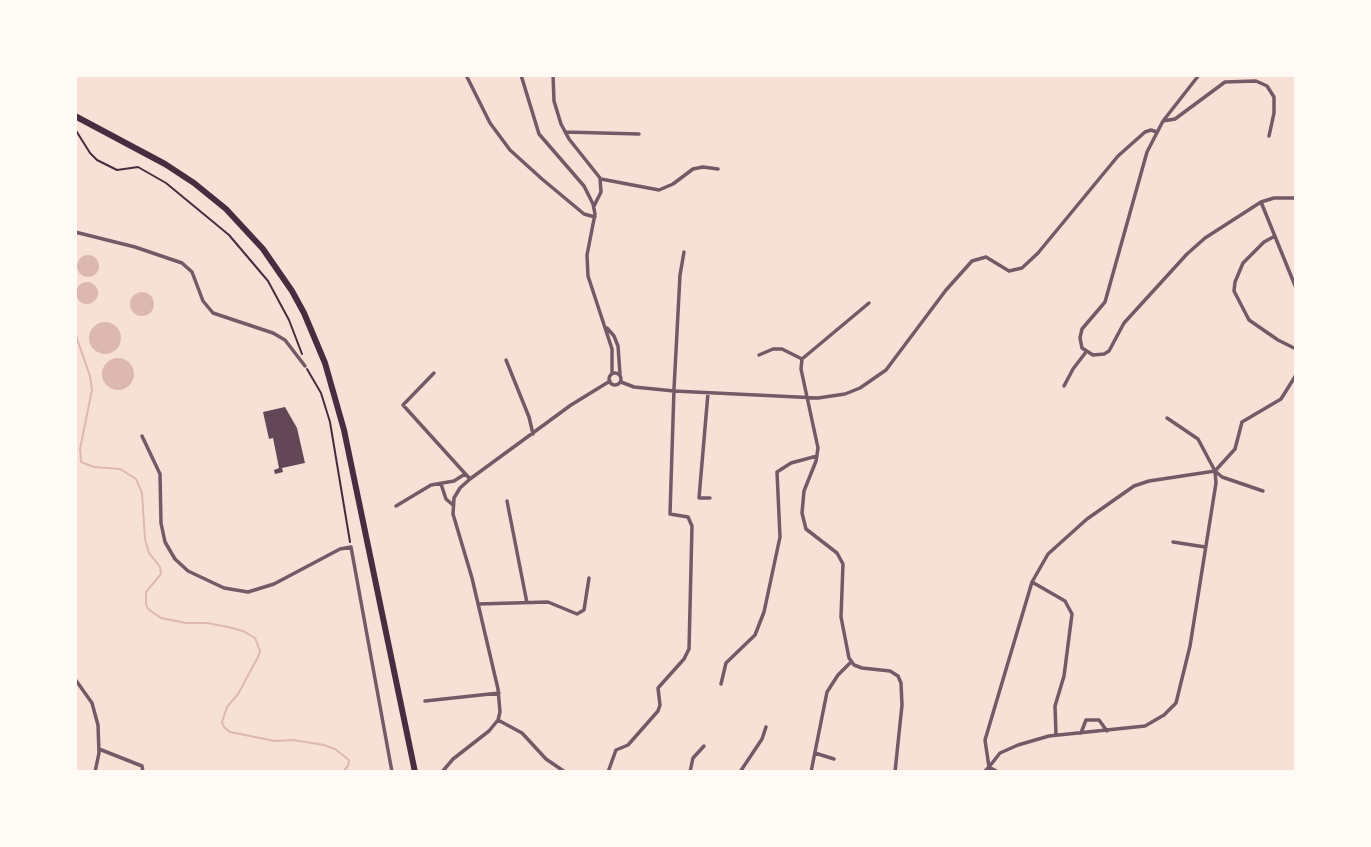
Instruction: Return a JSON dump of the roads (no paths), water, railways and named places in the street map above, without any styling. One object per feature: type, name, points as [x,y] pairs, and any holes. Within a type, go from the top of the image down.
[{"type":"highway","points":[[75,116],[165,164],[226,209],[263,249],[304,313],[325,363],[344,430],[415,772]]},
{"type":"street","points":[[466,75],[490,122],[510,150],[584,214],[595,217]]},
{"type":"street","points":[[521,75],[539,134],[584,186],[594,206],[595,217],[587,271],[614,357],[610,381]]},
{"type":"street","points":[[553,75],[555,107],[565,132],[600,178],[601,192],[594,206]]},
{"type":"street","points":[[1199,75],[1163,121],[1143,162],[1105,302],[1082,328],[1080,342],[1086,352],[1097,355],[1110,351],[1124,323],[1194,247],[1222,226],[1261,202],[1274,198],[1296,198]]},
{"type":"street","points":[[1163,121],[1175,119],[1225,82],[1256,80],[1267,86],[1274,97],[1269,136]]},
{"type":"street","points":[[565,132],[639,134]]},
{"type":"street","points":[[610,381],[615,385],[621,382],[634,387],[674,391],[808,398],[845,394],[865,386],[882,374],[956,278],[977,258],[989,258],[1012,272],[1026,265],[1118,156],[1145,132],[1157,132]]},
{"type":"street","points":[[600,178],[659,190],[673,184],[693,169],[718,169]]},
{"type":"street","points":[[1261,202],[1296,288]]},
{"type":"street","points":[[75,232],[135,247],[182,263],[192,272],[203,301],[213,313],[274,333],[285,340],[305,366]]},
{"type":"street","points":[[1275,236],[1264,242],[1243,264],[1234,291],[1250,320],[1296,349]]},
{"type":"street","points":[[608,772],[616,750],[628,745],[658,711],[658,688],[684,659],[689,649],[692,526],[691,520],[684,515],[670,514],[674,391],[684,251]]},
{"type":"street","points":[[869,303],[802,359],[817,442],[817,456],[802,498],[803,519],[810,534],[836,553],[843,564],[841,617],[846,651],[851,662],[862,668],[890,671],[898,676],[901,683],[902,712],[894,772]]},
{"type":"street","points":[[605,327],[618,342],[621,382]]},
{"type":"street","points":[[760,355],[773,349],[782,349],[802,359]]},
{"type":"street","points":[[1064,386],[1086,352]]},
{"type":"street","points":[[506,360],[533,434]]},
{"type":"street","points":[[434,373],[403,405],[470,479]]},
{"type":"street","points":[[611,373],[620,374]]},
{"type":"street","points":[[989,767],[985,740],[1032,582],[1043,561],[1079,526],[1127,489],[1149,481],[1215,471],[1236,449],[1242,422],[1281,399],[1296,375]]},
{"type":"street","points":[[442,772],[453,759],[489,731],[498,720],[500,712],[499,693],[478,604],[453,517],[453,505],[460,488],[572,405],[610,381]]},
{"type":"street","points":[[708,393],[699,498],[710,498]]},
{"type":"street","points":[[984,772],[1002,752],[1030,741],[1056,735],[1145,726],[1176,704],[1190,646],[1216,483],[1215,471],[1198,439],[1167,418]]},
{"type":"street","points":[[142,436],[160,474],[161,523],[165,542],[175,559],[188,571],[224,588],[248,592],[274,584],[351,547],[392,772]]},
{"type":"street","points":[[721,684],[726,663],[755,635],[764,612],[781,530],[777,472],[791,463],[817,456]]},
{"type":"street","points":[[1215,471],[1229,481],[1263,491]]},
{"type":"street","points":[[396,506],[431,485],[442,484],[465,474]]},
{"type":"street","points":[[442,484],[446,499],[453,505]]},
{"type":"street","points":[[507,501],[527,603]]},
{"type":"street","points":[[1173,542],[1205,547]]},
{"type":"street","points":[[478,604],[548,602],[575,614],[581,613],[584,610],[589,578]]},
{"type":"street","points":[[1032,582],[1065,601],[1072,614],[1064,676],[1055,706],[1056,735]]},
{"type":"street","points":[[811,772],[827,692],[851,662]]},
{"type":"street","points":[[75,679],[92,703],[98,725],[99,749],[95,772]]},
{"type":"street","points":[[425,701],[499,693]]},
{"type":"street","points":[[498,720],[522,733],[549,761],[565,772]]},
{"type":"street","points":[[1081,733],[1086,720],[1099,720],[1107,731]]},
{"type":"street","points":[[740,772],[762,739],[766,727]]},
{"type":"street","points":[[690,772],[693,758],[704,746]]},
{"type":"street","points":[[99,749],[142,766],[143,772]]},
{"type":"street","points":[[815,752],[834,759]]},
{"type":"street","points":[[989,767],[998,772]]},
{"type":"waterway","points":[[75,333],[92,390],[80,449],[81,462],[94,467],[120,469],[136,479],[142,493],[145,539],[149,553],[160,567],[161,574],[146,592],[148,609],[161,618],[228,627],[255,638],[260,651],[258,657],[238,694],[227,707],[222,722],[224,727],[230,732],[275,741],[293,740],[335,749],[349,760],[343,772]]}]
